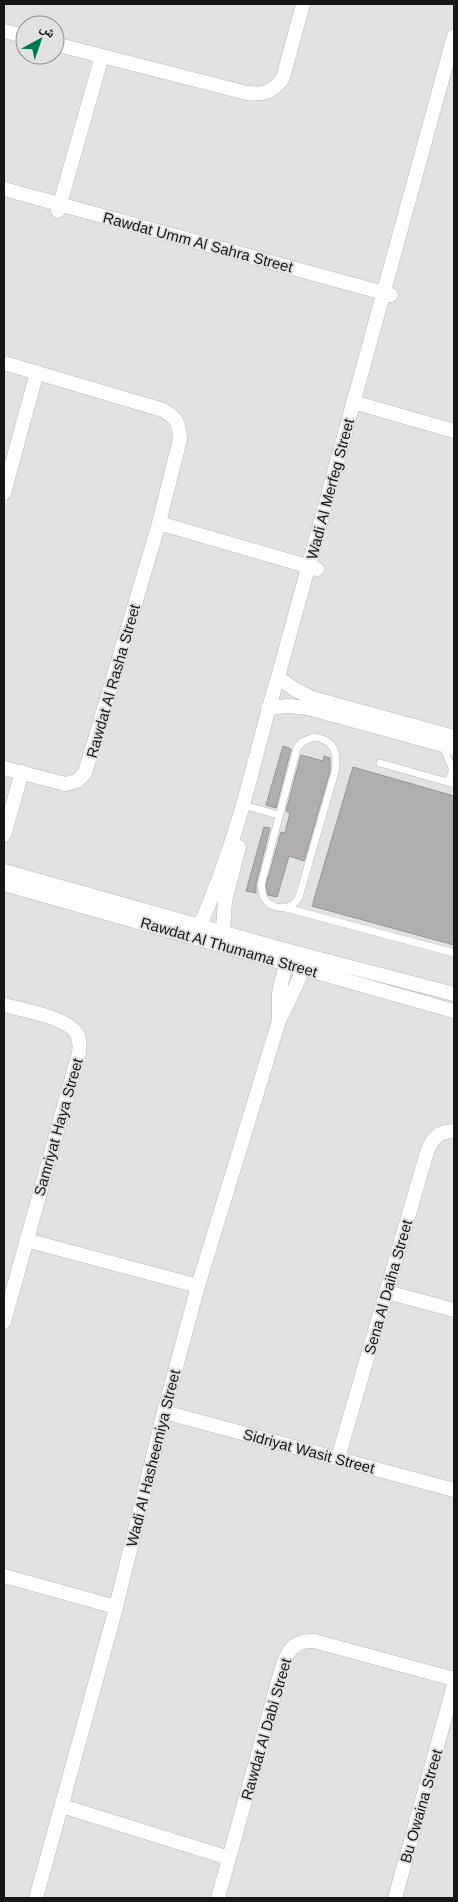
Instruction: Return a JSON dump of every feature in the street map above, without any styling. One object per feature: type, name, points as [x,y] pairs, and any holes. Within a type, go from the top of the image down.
[{"type":"street","points":[[65,47],[247,93],[263,94],[275,87],[283,78],[302,4]]},
{"type":"street","name":"Wadi Al Merfeg Street","points":[[387,298],[454,36]]},
{"type":"street","points":[[59,208],[102,56]]},
{"type":"street","name":"Wadi Al Merfeg Street","points":[[222,938],[228,891],[247,806],[273,707],[387,298],[454,68]]},
{"type":"street","name":"Rawdat Umm Al Sahra Street","points":[[4,189],[59,208],[387,298]]},
{"type":"street","name":"Rawdat Umm Al Sahra Street","points":[[4,197],[59,208]]},
{"type":"street","name":"Rawdat Al Rasha Street","points":[[4,363],[163,410],[172,415],[176,420],[179,426],[180,439],[159,523],[85,773],[77,781],[65,784],[13,770]]},
{"type":"street","points":[[4,493],[37,372]]},
{"type":"street","points":[[358,403],[454,431]]},
{"type":"street","points":[[159,523],[313,568]]},
{"type":"street","points":[[282,680],[312,698],[454,737]]},
{"type":"street","points":[[273,707],[298,706],[308,708],[454,748]]},
{"type":"street","points":[[4,801],[13,770]]},
{"type":"street","points":[[4,835],[13,770]]},
{"type":"street","name":"Wadi Al Merfeg Street","points":[[198,931],[247,806]]},
{"type":"street","name":"Rawdat Al Thumama Street","points":[[4,871],[287,957],[452,993]]},
{"type":"street","name":"Rawdat Al Thumama Street","points":[[4,884],[198,931]]},
{"type":"street","name":"Wadi Al Hasheemiya Street","points":[[279,1021],[279,993],[287,957]]},
{"type":"street","name":"Rawdat Al Thumama Street","points":[[306,962],[454,1010]]},
{"type":"street","name":"Wadi Al Hasheemiya Street","points":[[36,1898],[115,1611],[164,1412],[198,1286],[279,1021],[306,962]]},
{"type":"street","name":"Samriyat Haya Street","points":[[4,1005],[65,1023],[75,1031],[80,1043],[79,1053],[4,1322]]},
{"type":"street","name":"Sena Al Daiha Street","points":[[338,1458],[430,1142],[443,1131],[454,1131]]},
{"type":"street","points":[[26,1240],[198,1286]]},
{"type":"street","points":[[387,1292],[454,1310]]},
{"type":"street","name":"Sidriyat Wasit Street","points":[[164,1412],[454,1490]]},
{"type":"street","points":[[4,1576],[115,1611]]},
{"type":"street","points":[[4,1584],[115,1611]]},
{"type":"street","name":"Rawdat Al Dabi Street","points":[[218,1898],[281,1671],[289,1652],[298,1642],[324,1643],[454,1679]]},
{"type":"street","name":"Bu Owaina Street","points":[[395,1898],[454,1685]]},
{"type":"street","points":[[62,1806],[229,1858]]},
{"type":"lane","points":[[286,908],[296,904],[299,897],[337,758],[335,750],[325,740],[314,737],[302,742],[298,748],[262,885],[264,897],[268,902],[286,908],[454,953]]},
{"type":"lane","points":[[380,763],[451,783],[453,767],[444,749],[437,743]]},
{"type":"lane","points":[[247,806],[279,816]]},
{"type":"building","points":[[283,746],[291,749],[276,808],[266,805]]},
{"type":"building","points":[[301,755],[323,761],[324,756],[330,758],[330,771],[304,861],[289,856],[277,897],[268,895],[266,885],[281,832],[285,833],[290,813],[286,811]]},
{"type":"building","points":[[353,767],[454,796],[454,945],[312,906]]},
{"type":"building","points":[[264,827],[270,828],[256,884],[256,893],[246,891]]}]
